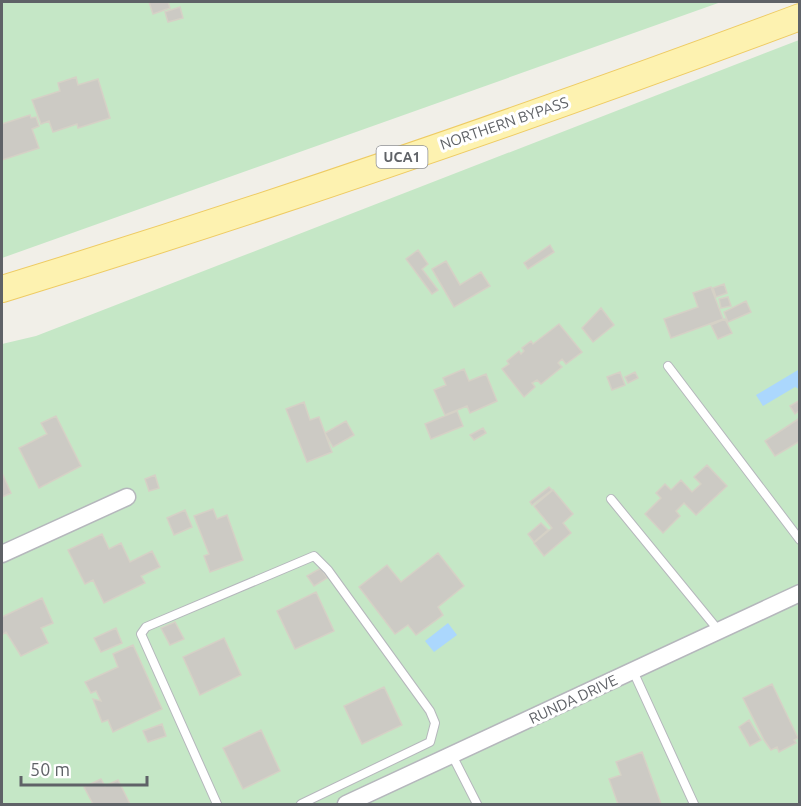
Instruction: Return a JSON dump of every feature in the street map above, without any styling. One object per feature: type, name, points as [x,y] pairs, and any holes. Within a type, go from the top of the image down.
[{"type":"main road","name":"NORTHERN BYPASS","points":[[2,289],[114,255],[616,85],[800,17]]},
{"type":"street","points":[[2,554],[127,498]]},
{"type":"street","name":"RUNDA DRIVE","points":[[346,804],[800,593]]},
{"type":"lane","points":[[668,366],[800,540]]},
{"type":"lane","points":[[611,499],[718,631]]},
{"type":"lane","points":[[217,804],[141,634],[146,627],[314,556],[328,570],[430,711],[435,723],[430,742],[301,804]]},
{"type":"lane","points":[[633,671],[694,804]]},
{"type":"lane","points":[[452,755],[477,804]]},
{"type":"green space","points":[[2,2],[721,2],[2,258]]},
{"type":"green space","points":[[799,40],[799,804],[2,804],[2,344],[36,336]]},
{"type":"water","points":[[798,370],[799,389],[795,387],[763,406],[756,395]]},
{"type":"water","points":[[448,623],[457,635],[434,652],[425,641]]},
{"type":"building","points":[[149,2],[168,2],[170,8],[153,14]]},
{"type":"building","points":[[180,7],[183,18],[168,22],[165,12]]},
{"type":"building","points":[[76,77],[78,85],[98,79],[110,118],[78,128],[77,124],[53,132],[49,121],[41,124],[32,100],[60,91],[58,83]]},
{"type":"building","points":[[30,115],[31,118],[36,117],[39,126],[32,129],[39,148],[2,160],[2,124]]},
{"type":"building","points":[[550,245],[554,252],[528,269],[524,263]]},
{"type":"building","points":[[418,250],[428,264],[422,269],[438,290],[432,294],[406,259]]},
{"type":"building","points":[[446,261],[460,285],[481,272],[490,286],[454,307],[432,269]]},
{"type":"building","points":[[724,284],[727,293],[716,297],[713,288]]},
{"type":"building","points":[[711,287],[723,319],[671,338],[664,319],[698,307],[693,293]]},
{"type":"building","points":[[728,297],[731,306],[721,308],[719,299]]},
{"type":"building","points":[[746,301],[751,312],[728,322],[724,312]]},
{"type":"building","points":[[601,308],[614,325],[593,342],[582,328]]},
{"type":"building","points":[[725,319],[732,333],[718,339],[711,325]]},
{"type":"building","points":[[559,324],[582,352],[566,364],[562,359],[558,363],[562,367],[541,384],[537,380],[532,383],[535,387],[524,397],[502,369],[509,364],[507,361],[519,351],[521,354],[524,351],[522,348],[531,341],[533,344]]},
{"type":"building","points":[[464,369],[469,381],[486,374],[497,401],[470,413],[467,406],[445,415],[434,390],[446,385],[443,378]]},
{"type":"building","points":[[620,372],[625,385],[612,390],[607,377]]},
{"type":"building","points":[[635,372],[638,378],[628,383],[625,377]]},
{"type":"building","points":[[800,400],[800,410],[795,414],[790,406]]},
{"type":"building","points":[[304,402],[310,420],[319,417],[332,452],[307,462],[286,409]]},
{"type":"building","points":[[457,411],[463,426],[431,439],[425,424]]},
{"type":"building","points":[[56,416],[81,466],[39,488],[19,448],[47,434],[41,423]]},
{"type":"building","points":[[800,418],[800,441],[775,456],[765,441]]},
{"type":"building","points":[[346,421],[354,435],[333,447],[325,433]]},
{"type":"building","points":[[483,428],[486,433],[474,440],[470,435]]},
{"type":"building","points":[[707,465],[727,486],[696,515],[684,503],[676,511],[680,516],[663,533],[645,514],[661,498],[656,493],[665,484],[671,490],[681,480],[692,492],[701,484],[694,477]]},
{"type":"building","points":[[2,473],[11,493],[2,497]]},
{"type":"building","points":[[155,475],[159,488],[149,491],[145,479]]},
{"type":"building","points":[[549,487],[552,490],[532,505],[530,502]]},
{"type":"building","points":[[553,490],[573,514],[563,523],[571,533],[544,556],[534,543],[552,528],[534,506]]},
{"type":"building","points":[[213,509],[217,519],[227,515],[243,560],[210,572],[204,556],[209,554],[194,516]]},
{"type":"building","points":[[185,510],[192,527],[174,535],[167,518]]},
{"type":"building","points":[[541,523],[548,530],[534,542],[528,534]]},
{"type":"building","points":[[102,534],[109,549],[121,543],[130,562],[152,551],[160,567],[141,576],[145,583],[104,603],[93,580],[85,584],[68,550]]},
{"type":"building","points":[[438,553],[464,586],[438,607],[443,615],[416,635],[408,625],[395,634],[359,587],[387,565],[401,582]]},
{"type":"building","points":[[321,568],[327,578],[314,586],[307,576]]},
{"type":"building","points":[[316,592],[334,631],[295,649],[277,611]]},
{"type":"building","points":[[42,598],[53,623],[41,628],[48,643],[21,656],[6,632],[2,635],[2,617]]},
{"type":"building","points":[[175,622],[184,639],[170,645],[161,628]]},
{"type":"building","points":[[116,628],[122,643],[101,652],[94,638]]},
{"type":"building","points":[[224,638],[241,675],[200,695],[183,657]]},
{"type":"building","points":[[133,645],[162,709],[113,732],[108,720],[102,722],[93,699],[101,701],[96,691],[91,693],[85,682],[118,667],[113,654]]},
{"type":"building","points":[[772,684],[798,738],[794,740],[796,743],[779,752],[777,747],[771,750],[764,740],[743,698]]},
{"type":"building","points":[[384,687],[402,725],[362,744],[344,706]]},
{"type":"building","points":[[749,720],[761,740],[750,746],[739,727]]},
{"type":"building","points":[[162,724],[166,736],[148,742],[143,731]]},
{"type":"building","points":[[261,730],[280,771],[243,789],[223,748]]},
{"type":"building","points":[[642,752],[661,804],[618,804],[609,779],[621,775],[616,762]]},
{"type":"building","points":[[101,779],[105,786],[118,780],[130,804],[93,804],[84,787]]}]
